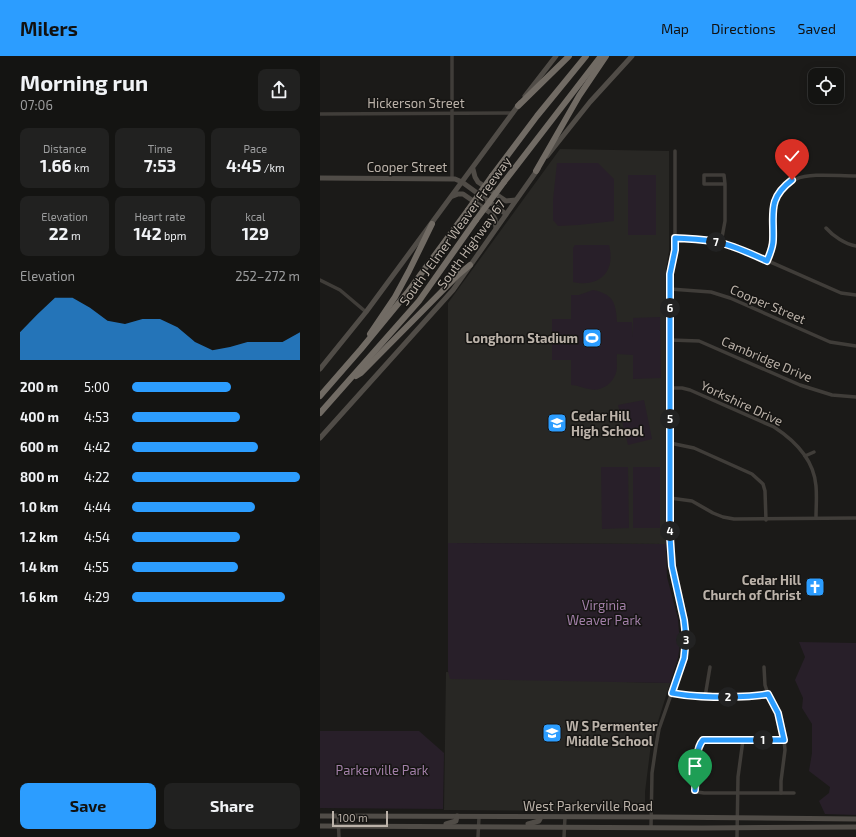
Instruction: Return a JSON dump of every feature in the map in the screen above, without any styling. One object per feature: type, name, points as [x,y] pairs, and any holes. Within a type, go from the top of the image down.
[{"type":"highway","points":[[518,106],[570,56]]},
{"type":"highway","name":"South J Elmer Weaver Freeway","points":[[320,396],[407,293],[537,116],[586,56]]},
{"type":"highway","name":"South J Elmer Weaver Freeway","points":[[320,413],[419,301],[504,182],[601,56]]},
{"type":"highway","points":[[536,171],[579,96],[606,56]]},
{"type":"highway","points":[[361,349],[371,331],[398,291],[418,255],[432,224]]},
{"type":"highway","points":[[348,382],[361,373],[458,275],[470,265]]},
{"type":"main road","points":[[320,369],[366,312],[452,197],[512,113],[556,56]]},
{"type":"main road","name":"South Highway 67","points":[[320,438],[453,290],[536,171],[590,102],[632,56]]},
{"type":"main road","points":[[473,168],[476,180],[503,200],[509,202],[517,199]]},
{"type":"main road","name":"Cooper Street","points":[[320,178],[458,179],[506,214]]},
{"type":"main road","points":[[424,179],[431,181],[453,182],[455,188],[452,197]]},
{"type":"main road","points":[[452,197],[458,194],[463,194],[492,214],[495,219],[496,229]]},
{"type":"main road","name":"West Parkerville Road","points":[[320,816],[856,819]]},
{"type":"main road","points":[[425,826],[451,823],[456,821],[457,816]]},
{"type":"main road","points":[[506,827],[533,824],[539,821],[541,817]]},
{"type":"main road","name":"West Parkerville Road","points":[[320,826],[856,827]]},
{"type":"street","points":[[452,56],[452,178]]},
{"type":"street","name":"Hickerson Street","points":[[320,114],[452,112],[512,113]]},
{"type":"street","points":[[651,827],[652,773],[659,729],[684,658],[686,638],[684,620],[672,566],[670,537],[670,274],[675,250],[674,151]]},
{"type":"street","points":[[721,243],[725,222],[725,184],[724,175],[704,175],[704,184],[725,184]]},
{"type":"street","points":[[767,261],[772,248],[773,240],[774,205],[777,195],[783,187],[792,180],[803,176],[856,176]]},
{"type":"street","points":[[826,228],[833,235],[851,245],[856,246]]},
{"type":"street","points":[[675,238],[721,243],[741,249],[841,293],[856,296]]},
{"type":"street","points":[[320,280],[340,290],[366,312]]},
{"type":"street","name":"Cooper Street","points":[[670,289],[711,292],[730,298],[830,342],[856,346]]},
{"type":"street","name":"Cambridge Drive","points":[[670,340],[699,341],[800,385],[832,395],[856,397]]},
{"type":"street","name":"Yorkshire Drive","points":[[670,388],[690,390],[774,427],[786,435],[805,456],[815,478],[816,518]]},
{"type":"street","points":[[670,443],[694,448],[752,474],[762,484],[765,491],[766,520]]},
{"type":"street","points":[[805,456],[814,452]]},
{"type":"street","points":[[670,498],[692,501],[723,517],[734,519],[766,520],[856,518]]},
{"type":"street","points":[[705,697],[710,667]]},
{"type":"street","points":[[764,668],[765,685],[778,713],[784,740],[785,750],[781,793]]},
{"type":"street","points":[[672,693],[688,697],[758,696],[768,694]]},
{"type":"street","points":[[784,740],[703,740],[700,745],[696,768],[695,790],[697,792],[794,793]]},
{"type":"street","points":[[737,837],[738,793],[743,740]]},
{"type":"street","points":[[478,837],[479,816]]},
{"type":"street","points":[[338,817],[339,837]]},
{"type":"street","points":[[564,837],[565,817]]},
{"type":"shaded area","name":"Cedar Hill High School","points":[[560,149],[669,151],[669,251],[666,269],[666,544],[448,543],[448,303]]},
{"type":"shaded area","name":"W S Permenter Middle School","points":[[446,672],[626,676],[626,682],[670,683],[651,744],[645,792],[645,808],[590,808],[587,811],[444,810]]},
{"type":"green space","points":[[557,163],[598,163],[614,179],[614,221],[558,226],[553,220],[553,200]]},
{"type":"green space","points":[[628,175],[656,175],[656,235],[628,235]]},
{"type":"green space","points":[[575,245],[609,245],[611,255],[608,270],[598,280],[591,283],[573,282],[573,248]]},
{"type":"green space","name":"Longhorn Stadium","points":[[593,290],[610,297],[615,305],[617,322],[632,322],[633,337],[633,318],[660,317],[661,378],[633,379],[633,355],[617,354],[616,373],[612,381],[605,387],[593,390],[571,385],[571,360],[552,360],[552,319],[571,319],[571,295],[579,295]]},
{"type":"green space","points":[[644,400],[652,439],[628,445],[618,405]]},
{"type":"green space","points":[[601,467],[628,467],[629,528],[602,529]]},
{"type":"green space","points":[[633,467],[660,467],[660,528],[633,528]]},
{"type":"green space","name":"Virginia Weaver Park","points":[[448,543],[666,544],[667,577],[678,619],[680,644],[678,658],[670,683],[450,679],[448,671]]},
{"type":"green space","points":[[799,642],[856,643],[856,815],[825,814],[819,801],[829,793],[830,787],[809,771],[812,753],[812,724],[802,708],[803,698],[795,680],[805,657]]},
{"type":"green space","name":"Parkerville Park","points":[[320,731],[419,731],[444,753],[443,809],[320,808]]},
{"type":"place","name":"Longhorn Stadium","points":[[592,338]]},
{"type":"place","name":"Cedar Hill High School","points":[[557,423]]},
{"type":"place","name":"Cedar Hill Church of Christ","points":[[815,587]]},
{"type":"place","name":"W S Permenter Middle School","points":[[552,733]]},
{"type":"route","points":[[695,790],[697,755],[703,740],[784,740],[778,713],[768,694],[758,696],[688,697],[672,693],[686,650],[684,620],[672,566],[670,537],[670,274],[675,250],[675,238],[721,243],[741,249],[767,261],[772,248],[772,218],[777,195],[783,187],[792,180]]}]
